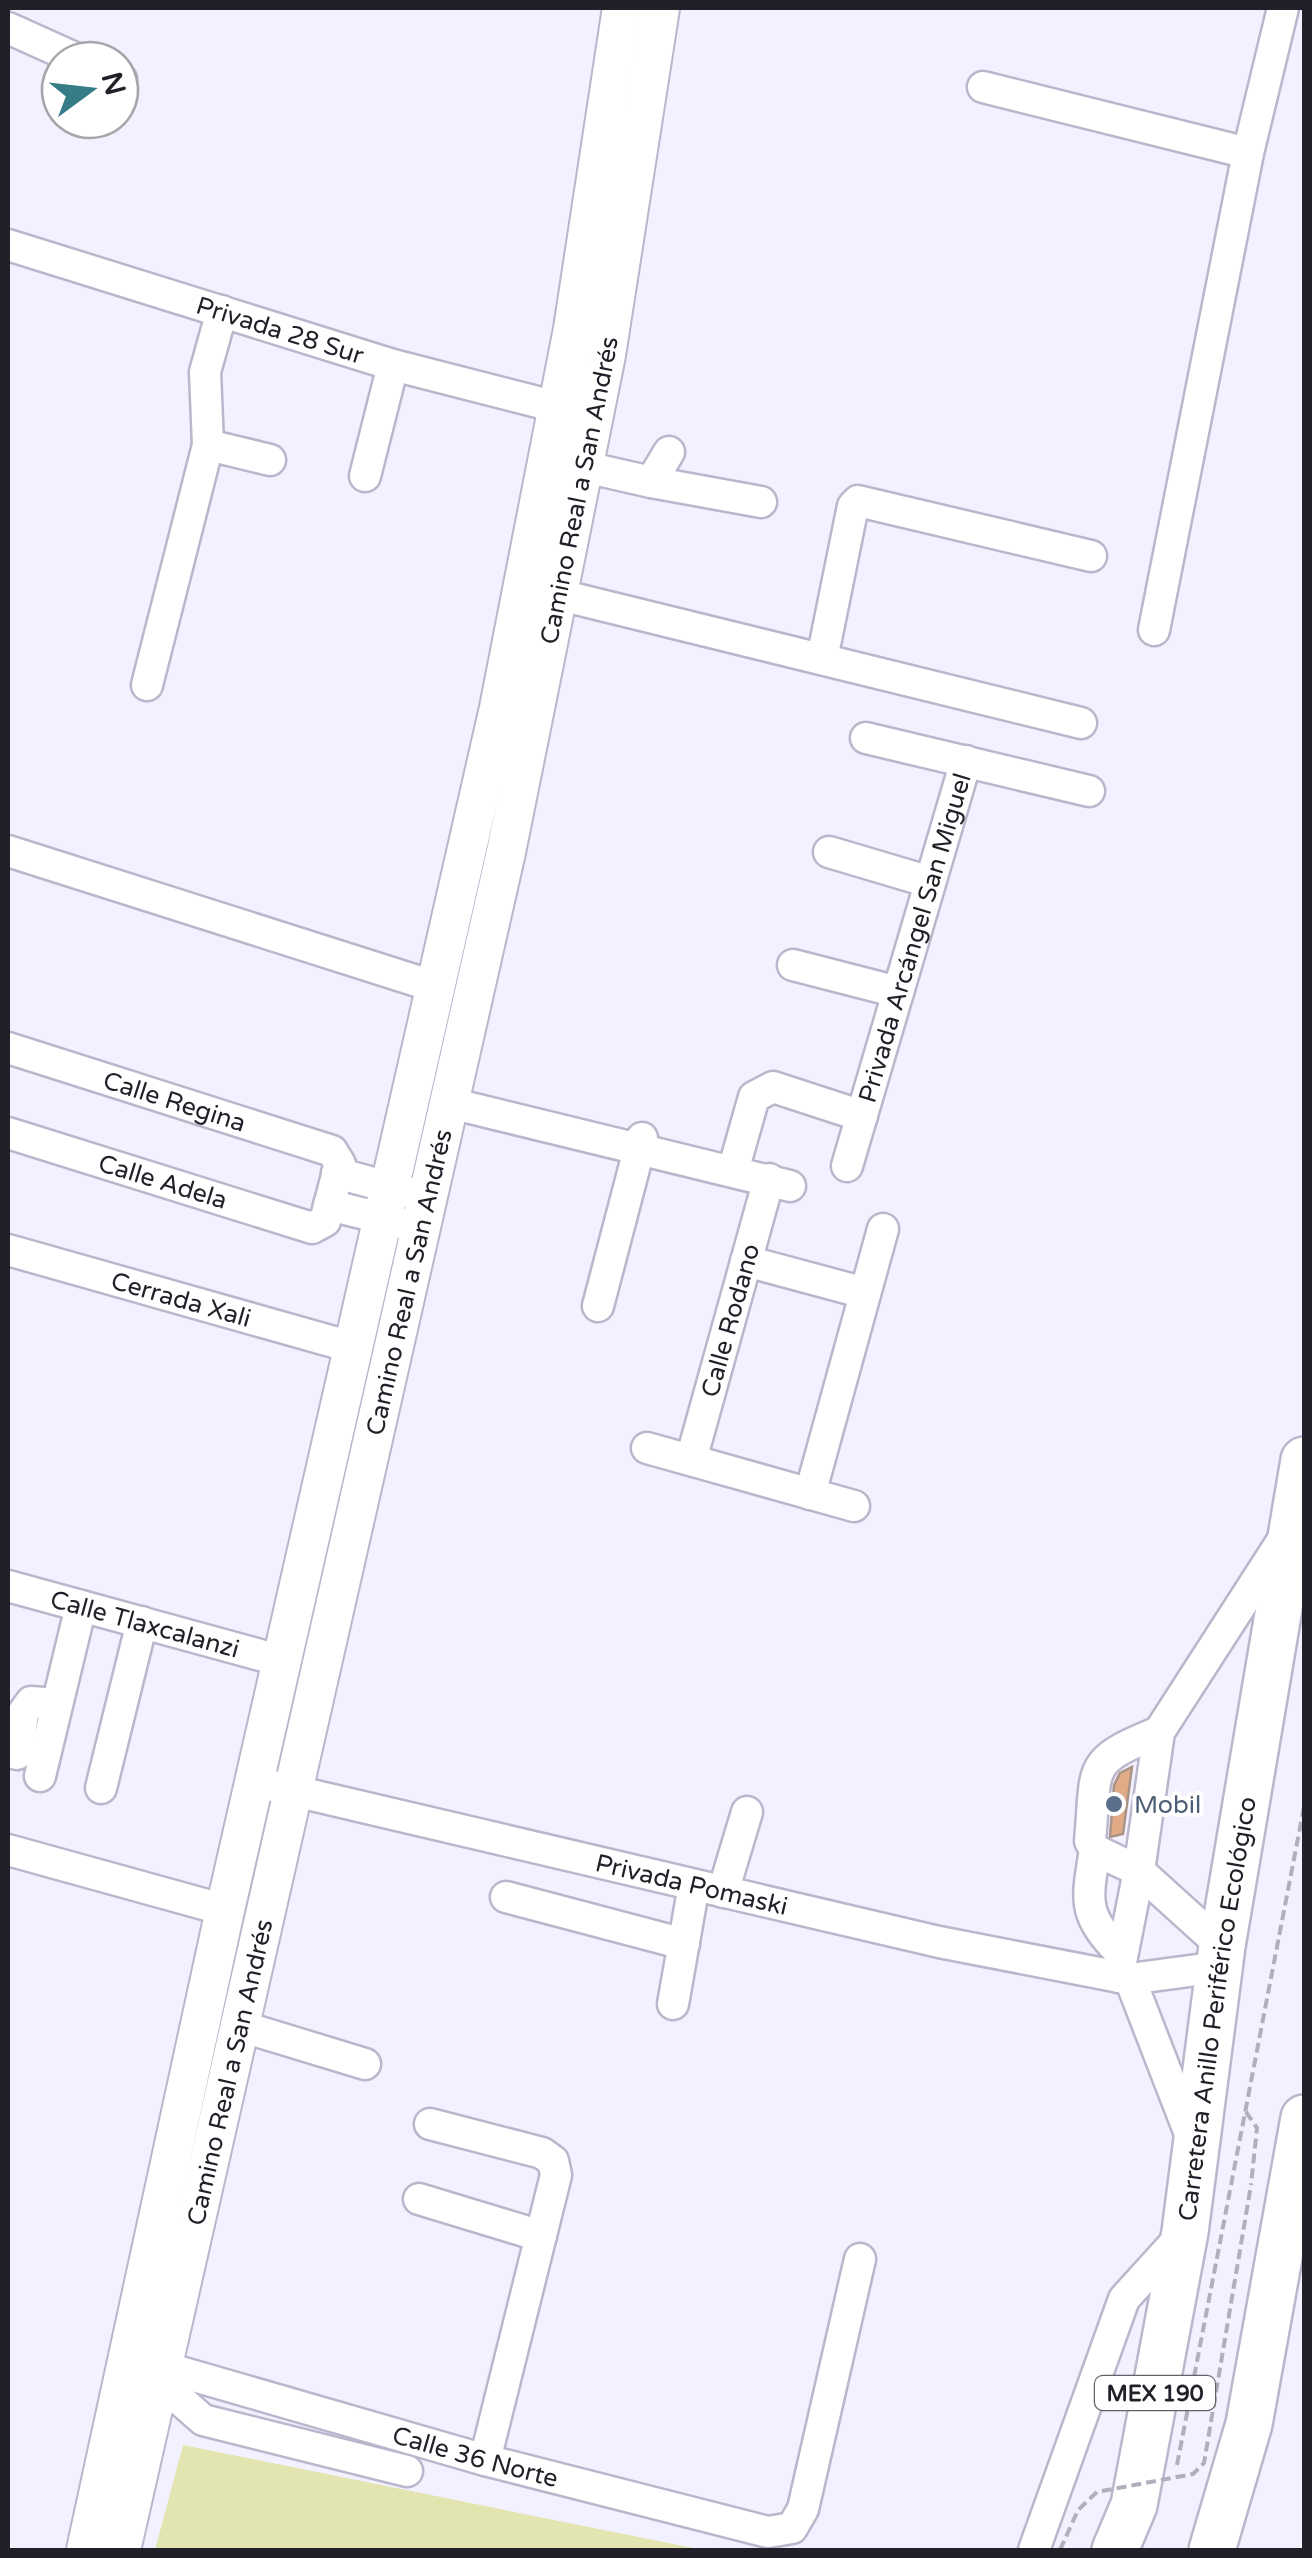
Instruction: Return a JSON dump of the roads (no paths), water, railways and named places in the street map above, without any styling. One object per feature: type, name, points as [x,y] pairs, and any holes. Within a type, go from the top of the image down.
[{"type":"highway","name":"Carretera Anillo Periférico Ecológico","points":[[1115,2550],[1134,2505],[1185,2232],[1193,2142],[1220,1957],[1304,1460]]},
{"type":"highway","name":"MEX 190","points":[[1212,2550],[1249,2424],[1304,2118]]},
{"type":"main road","name":"Camino Real a San Andrés","points":[[122,2550],[294,1793],[407,1208],[439,988],[572,330],[622,8]]},
{"type":"main road","name":"Camino Real a San Andrés","points":[[86,2550],[223,1919],[355,1348],[452,1096],[585,467],[610,336],[660,8]]},
{"type":"main road","points":[[572,330],[610,336]]},
{"type":"main road","points":[[190,2069],[228,2077]]},
{"type":"street","points":[[1154,630],[1248,153],[1283,8]]},
{"type":"street","points":[[8,28],[40,42]]},
{"type":"street","points":[[983,87],[1248,153]]},
{"type":"street","name":"Privada 28 Sur","points":[[10,254],[222,311],[393,365],[557,407]]},
{"type":"street","points":[[147,685],[208,444],[205,372],[222,311]]},
{"type":"street","points":[[365,476],[393,365]]},
{"type":"street","points":[[208,444],[270,460]]},
{"type":"street","points":[[651,482],[669,452]]},
{"type":"street","points":[[585,467],[761,502]]},
{"type":"street","points":[[822,659],[853,506],[858,501],[1090,556]]},
{"type":"street","points":[[560,595],[1081,723]]},
{"type":"street","points":[[866,738],[1089,791]]},
{"type":"street","name":"Privada Arcángel San Miguel","points":[[848,1166],[966,761]]},
{"type":"street","points":[[8,851],[439,988]]},
{"type":"street","points":[[829,852],[930,882]]},
{"type":"street","points":[[793,966],[898,992]]},
{"type":"street","name":"Calle Regina","points":[[8,1048],[332,1151],[337,1165],[407,1208]]},
{"type":"street","name":"Privada Arcángel San Miguel","points":[[734,1171],[754,1096],[763,1090],[773,1088],[862,1116]]},
{"type":"street","points":[[452,1096],[641,1143],[674,1146],[691,1159],[734,1171]]},
{"type":"street","name":"Calle Adela","points":[[8,1133],[324,1216],[407,1208]]},
{"type":"street","points":[[598,1306],[641,1143]]},
{"type":"street","points":[[324,1216],[337,1165]]},
{"type":"street","name":"Calle Rodano","points":[[691,1460],[746,1260],[780,1183],[734,1171]]},
{"type":"street","points":[[810,1494],[883,1229]]},
{"type":"street","name":"Cerrada Xali","points":[[8,1250],[355,1348]]},
{"type":"street","points":[[746,1260],[865,1293]]},
{"type":"street","points":[[646,1448],[854,1506]]},
{"type":"street","points":[[1123,1970],[1160,1732],[1294,1523]]},
{"type":"street","name":"Calle Tlaxcalanzi","points":[[8,1586],[282,1661]]},
{"type":"street","points":[[40,1776],[81,1606]]},
{"type":"street","points":[[100,1788],[142,1622]]},
{"type":"street","points":[[18,1754],[24,1713],[31,1702],[58,1704]]},
{"type":"street","points":[[1160,1732],[1110,1752],[1097,1765],[1090,1841],[1095,1850],[1139,1871],[1220,1957]]},
{"type":"street","name":"Privada Pomaski","points":[[256,1781],[939,1942],[1123,1970],[1220,1957]]},
{"type":"street","points":[[674,2004],[684,1944],[747,1812]]},
{"type":"street","points":[[8,1850],[223,1919]]},
{"type":"street","points":[[1095,1850],[1086,1905],[1123,1970],[1193,2142]]},
{"type":"street","points":[[8,1872],[223,1919]]},
{"type":"street","points":[[506,1897],[684,1944]]},
{"type":"street","points":[[240,2026],[365,2064]]},
{"type":"street","points":[[430,2124],[542,2154],[553,2161],[556,2175],[486,2460]]},
{"type":"street","points":[[419,2199],[541,2236]]},
{"type":"street","points":[[1034,2550],[1124,2298],[1185,2232]]},
{"type":"street","name":"Calle 36 Norte","points":[[161,2375],[768,2532],[792,2528],[803,2509],[860,2258]]},
{"type":"street","points":[[161,2375],[204,2420],[407,2471]]},
{"type":"place","name":"Mobil","points":[[1114,1804]]}]
